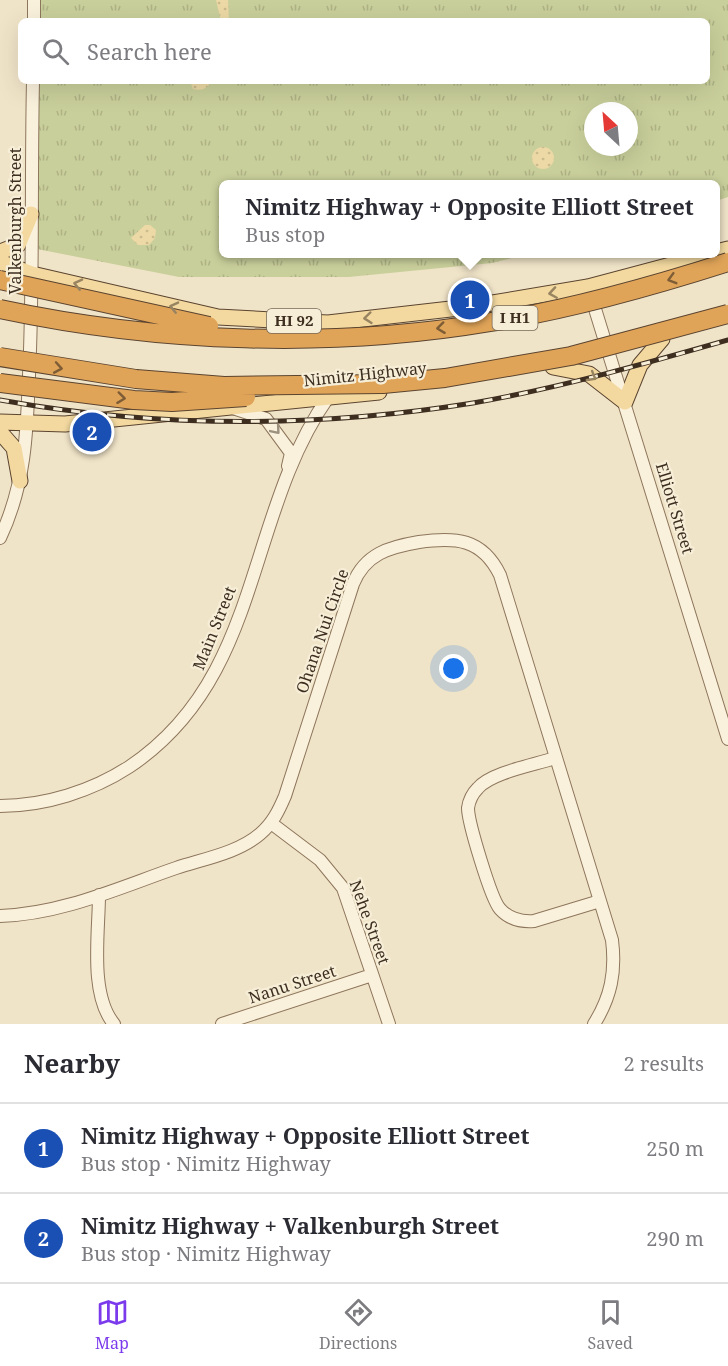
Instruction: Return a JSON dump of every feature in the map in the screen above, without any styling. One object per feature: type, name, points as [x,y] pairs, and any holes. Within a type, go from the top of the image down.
[{"type":"highway","name":"I H1","points":[[0,309],[80,324],[131,329],[297,339],[359,336],[490,323],[614,296],[728,262]]},
{"type":"highway","points":[[0,280],[201,325],[297,339]]},
{"type":"highway","points":[[0,383],[134,400],[172,402],[383,384],[490,371],[570,356],[728,314]]},
{"type":"highway","points":[[0,357],[136,379],[224,386],[383,384]]},
{"type":"main road","points":[[0,252],[18,244],[31,213]]},
{"type":"main road","name":"HI 92","points":[[0,262],[32,274],[218,317],[328,323],[468,307],[588,288],[696,258]]},
{"type":"main road","name":"Nimitz Highway","points":[[0,422],[65,424],[226,405],[446,384],[553,367],[728,320]]},
{"type":"main road","points":[[553,367],[588,374],[625,402],[640,365],[662,339]]},
{"type":"main road","points":[[0,432],[14,448],[20,482]]},
{"type":"street","points":[[34,0],[34,18]]},
{"type":"street","name":"Valkenburgh Street","points":[[0,537],[18,494],[27,423],[32,274],[33,84]]},
{"type":"street","name":"Elliott Street","points":[[588,288],[610,352],[728,739]]},
{"type":"street","name":"Main Street","points":[[0,806],[47,801],[103,782],[151,752],[179,726],[203,695],[222,662],[285,482],[312,420],[329,396]]},
{"type":"street","name":"Main Street","points":[[226,405],[266,419],[284,439],[291,453],[285,482]]},
{"type":"street","name":"Ohana Nui Circle","points":[[0,916],[47,911],[99,895],[231,850],[260,834],[271,823],[285,796],[356,577],[372,558],[394,546],[453,539],[470,544],[491,560],[500,575],[612,940],[614,969],[608,998],[594,1024]]},
{"type":"street","points":[[555,758],[492,778],[478,787],[472,795],[469,817],[492,896],[505,914],[524,921],[534,921],[600,901]]},
{"type":"street","name":"Nehe Street","points":[[271,823],[320,860],[336,878],[348,900],[389,1024]]},
{"type":"street","points":[[99,895],[100,995],[105,1011],[114,1024]]},
{"type":"street","name":"Nanu Street","points":[[222,1024],[372,975]]},
{"type":"green space","points":[[34,0],[728,0],[728,197],[720,200],[720,180],[219,180],[219,258],[512,258],[492,263],[349,277],[179,277],[32,248],[33,84],[710,84],[710,18],[33,18]]},
{"type":"sand","points":[[216,0],[228,0],[229,18],[220,18]]},
{"type":"sand","points":[[191,84],[209,84],[204,89],[193,89]]},
{"type":"sand","points":[[543,147],[553,154],[554,158],[547,168],[543,169],[533,162],[532,158],[539,148]]},
{"type":"sand","points":[[145,225],[150,225],[156,230],[155,238],[149,245],[138,245],[131,238]]},
{"type":"railway","points":[[0,400],[118,416],[177,420],[296,420],[355,417],[414,411],[505,397],[601,375],[728,340]]},
{"type":"place","name":"Nimitz Highway + Opposite Elliott Street","points":[[470,300]]},
{"type":"place","name":"Nimitz Highway + Valkenburgh Street","points":[[92,432]]}]
